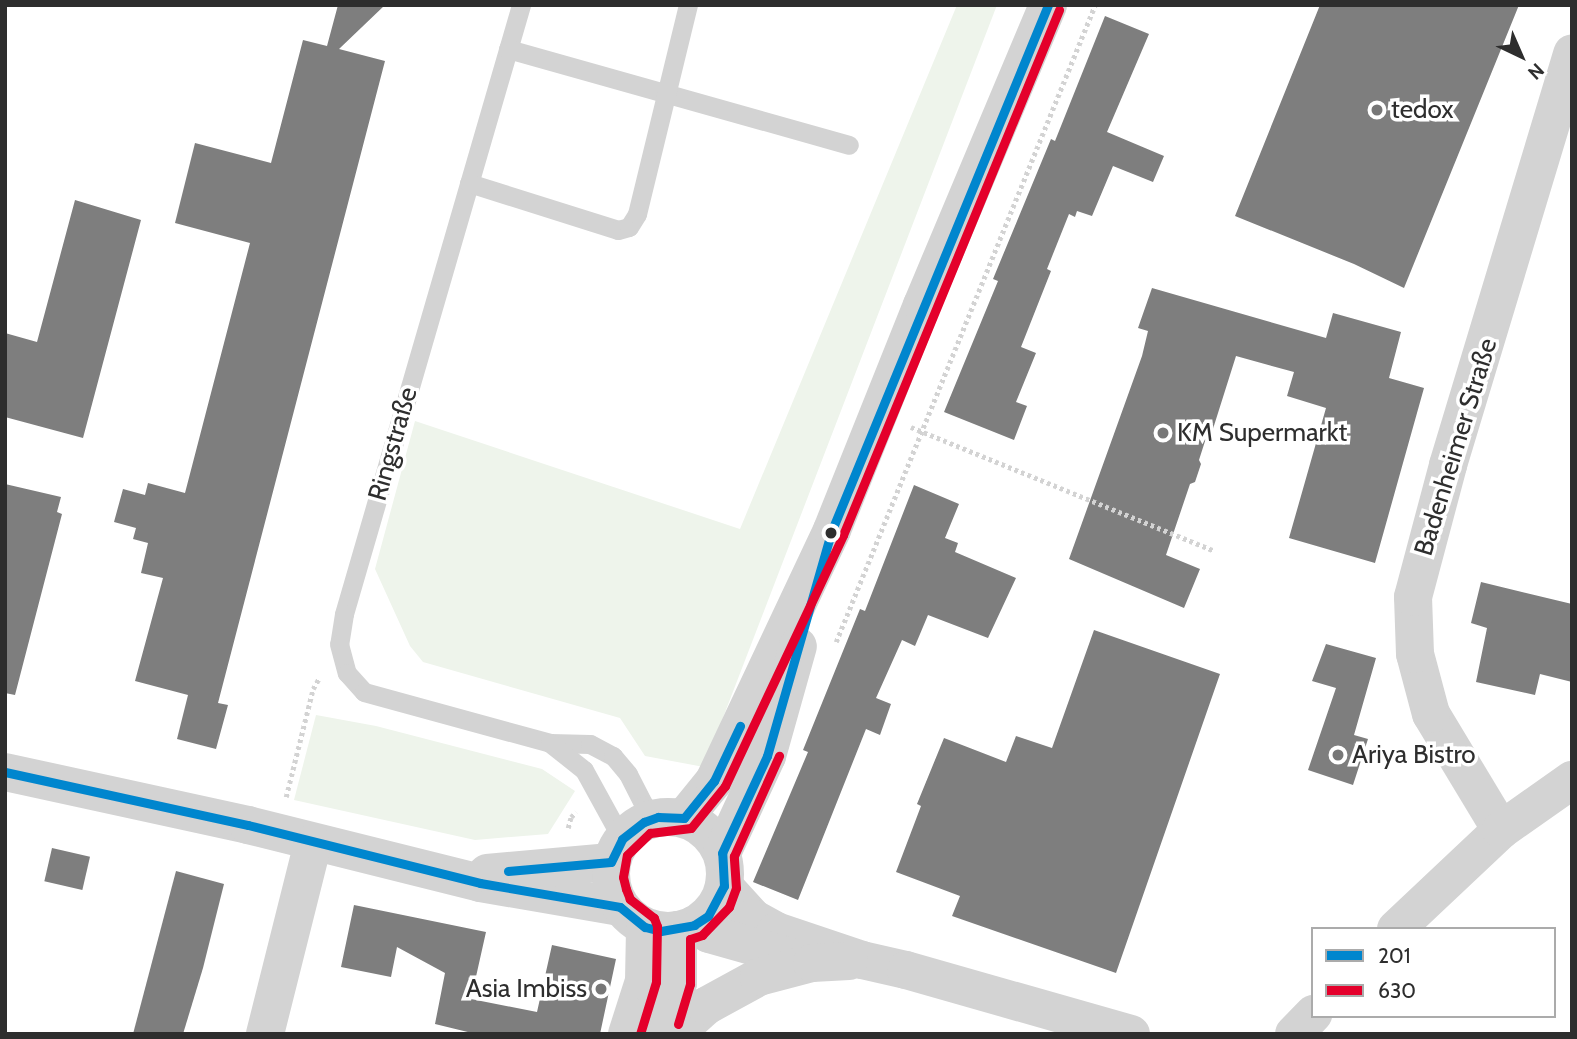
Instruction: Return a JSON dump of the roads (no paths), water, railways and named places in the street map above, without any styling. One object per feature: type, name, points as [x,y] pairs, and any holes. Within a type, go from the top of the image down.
[{"type":"street","points":[[671,818],[714,781],[832,530],[922,304],[1048,5]]},
{"type":"street","name":"Badenheimer Straße","points":[[1501,830],[1431,714],[1415,654],[1413,597],[1448,465],[1572,53]]},
{"type":"street","points":[[659,922],[708,916],[767,756],[832,530]]},
{"type":"street","points":[[5,772],[277,832],[313,843],[659,922],[812,963]]},
{"type":"street","points":[[1398,927],[1501,830],[1572,780]]},
{"type":"street","points":[[661,1034],[678,983],[659,922],[610,878],[616,851],[644,822],[671,818],[700,826],[713,838],[723,870],[753,918],[776,931],[862,960],[1131,1034]]},
{"type":"street","points":[[265,1034],[313,843]]},
{"type":"street","points":[[429,870],[483,873],[616,851]]},
{"type":"street","points":[[627,1034],[659,922]]},
{"type":"street","points":[[675,1034],[706,1006],[759,977],[812,963],[862,960]]},
{"type":"street","points":[[1294,1034],[1311,1016]]},
{"type":"lane","name":"Ringstraße","points":[[521,5],[344,614],[339,644],[346,673],[364,692],[550,743],[590,744],[613,756],[628,774],[644,805],[671,818]]},
{"type":"lane","points":[[469,183],[618,230],[629,227],[637,215],[688,5]]},
{"type":"lane","points":[[508,49],[849,145]]},
{"type":"lane","name":"Ringstraße","points":[[550,743],[584,770],[616,851]]},
{"type":"place","name":"tedox","points":[[1377,110]]},
{"type":"place","name":"KM Supermarkt","points":[[1163,433]]},
{"type":"place","name":"Ariya Bistro","points":[[1338,755]]},
{"type":"place","name":"Asia Imbiss","points":[[601,989]]}]
